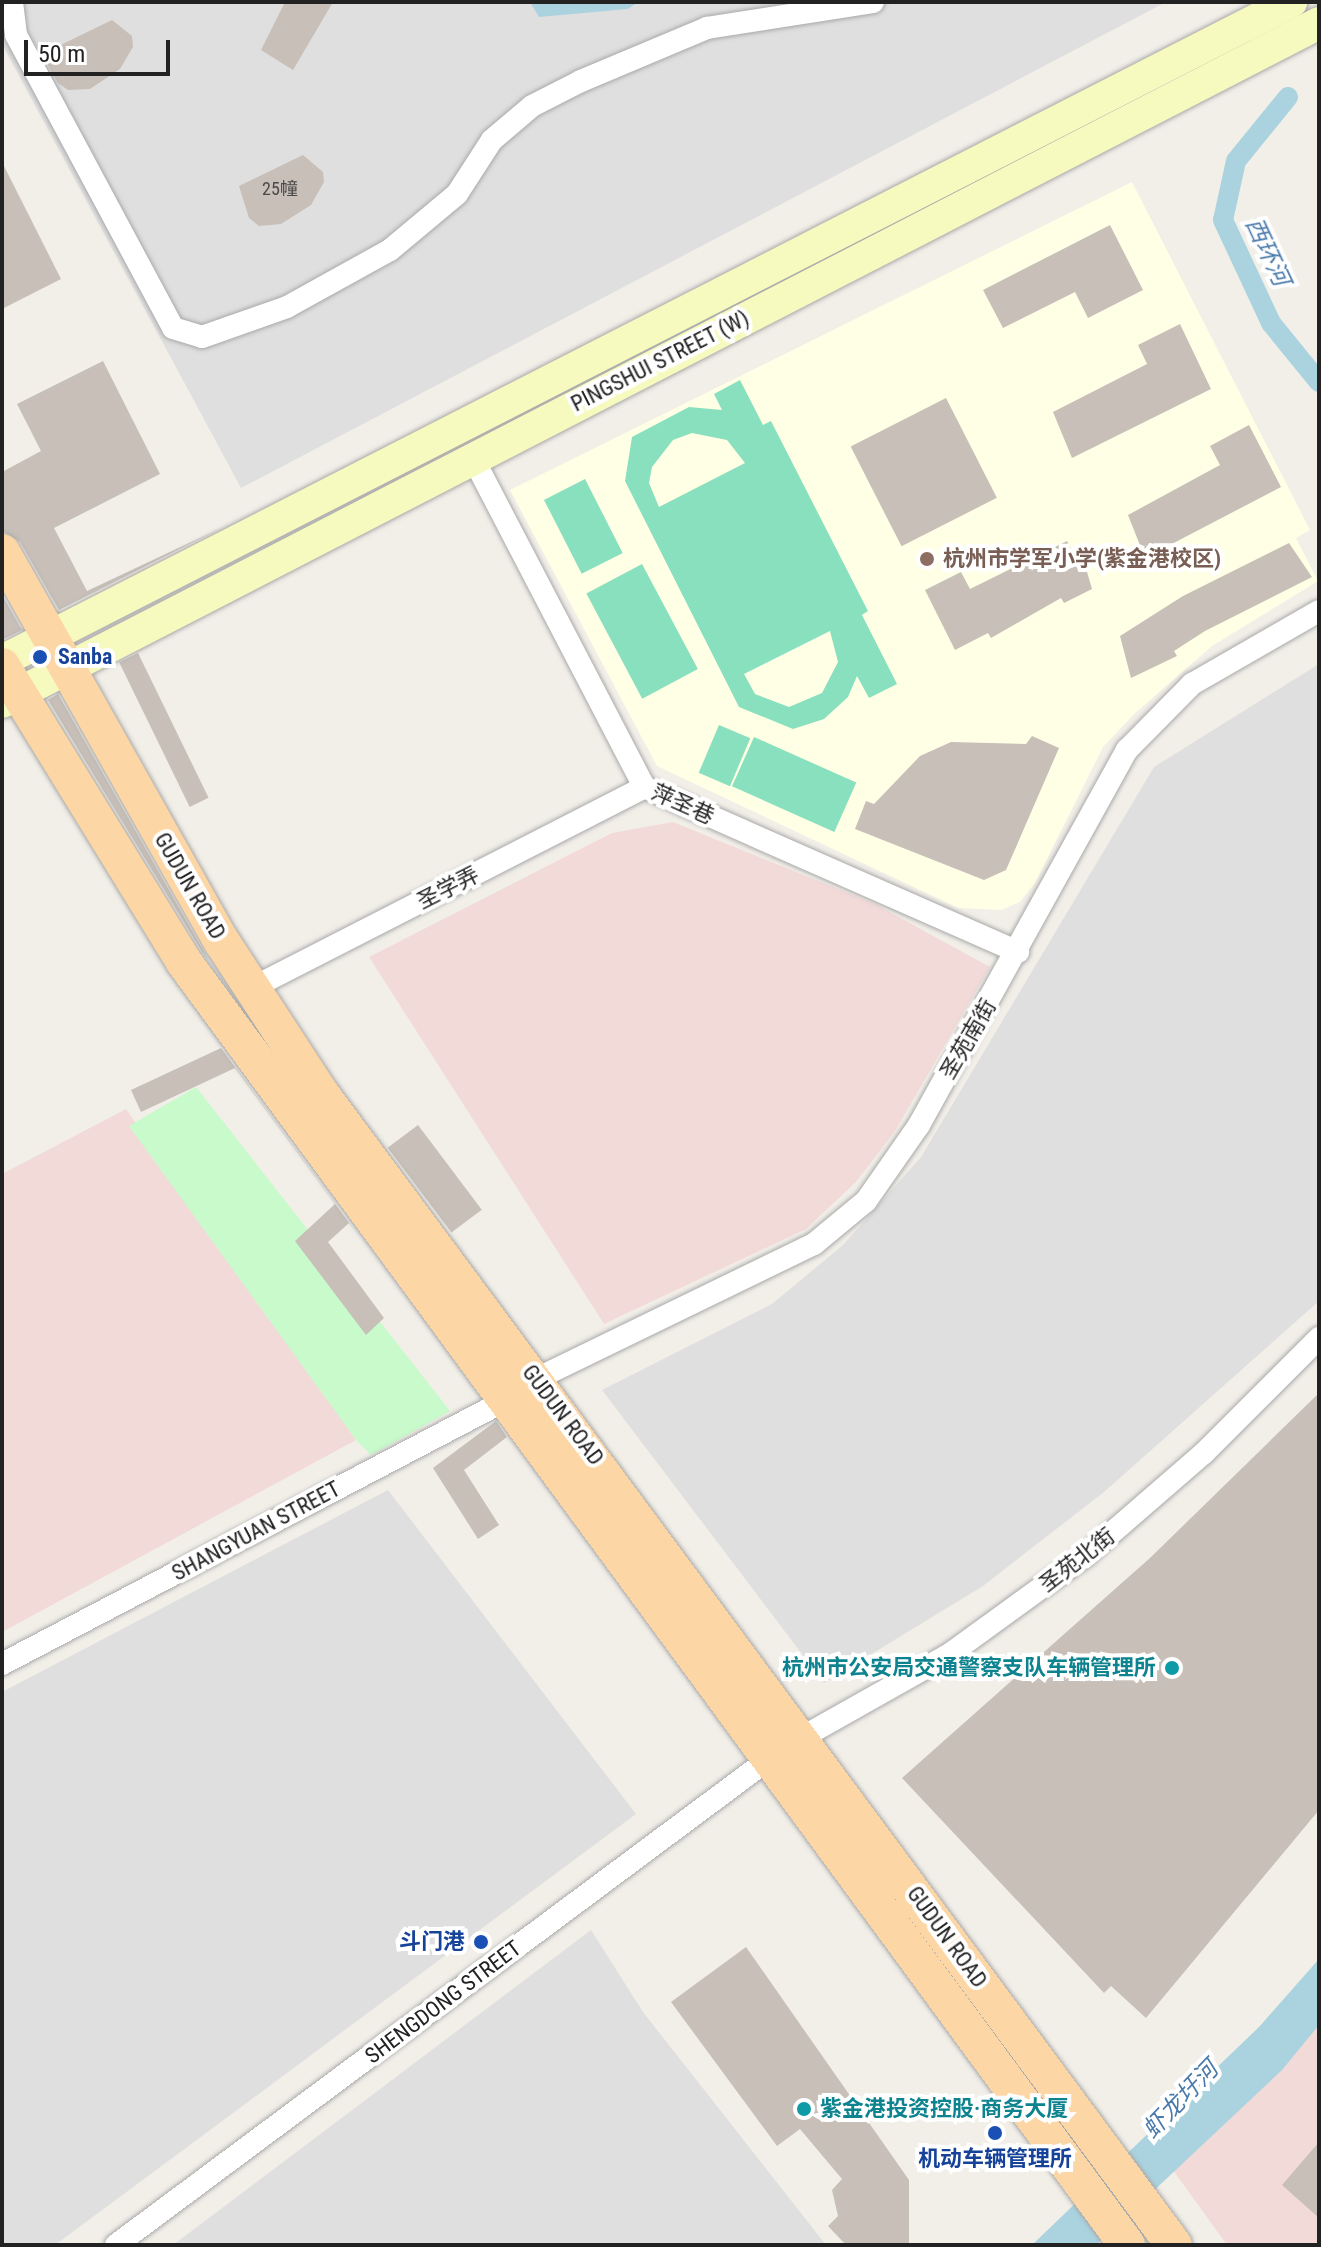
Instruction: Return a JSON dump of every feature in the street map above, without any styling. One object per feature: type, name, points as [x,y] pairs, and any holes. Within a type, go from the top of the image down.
[{"type":"main road","name":"PINGSHUI STREET (W)","points":[[6,681],[1215,59],[1307,17]]},
{"type":"main road","name":"PINGSHUI STREET (W)","points":[[56,653],[473,458],[1215,59]]},
{"type":"main road","name":"GUDUN ROAD","points":[[2,552],[56,653],[252,988],[319,1091],[523,1388],[769,1759],[1127,2245]]},
{"type":"main road","name":"GUDUN ROAD","points":[[6,681],[184,962],[801,1738],[1166,2234]]},
{"type":"street","points":[[12,2],[16,35],[173,328],[202,337],[309,297],[390,250],[457,194],[492,140],[532,106],[581,81],[707,28],[873,2]]},
{"type":"street","name":"萍圣巷","points":[[473,458],[644,787],[1018,952]]},
{"type":"street","name":"圣苑南街","points":[[523,1388],[814,1244],[866,1201],[919,1125],[1018,952],[1127,750],[1192,684],[1319,611]]},
{"type":"street","name":"圣学弄","points":[[252,988],[644,787]]},
{"type":"street","name":"圣苑北街","points":[[801,1738],[950,1654],[1085,1556],[1204,1453],[1319,1338]]},
{"type":"street","name":"SHANGYUAN STREET","points":[[2,1664],[523,1388]]},
{"type":"street","name":"SHENGDONG STREET","points":[[116,2245],[769,1759]]},
{"type":"shaded area","points":[[2,2],[1166,2],[241,488],[2,44]]},
{"type":"shaded area","name":"杭州市学军小学(紫金港校区)","points":[[1132,182],[1310,530],[1296,538],[1318,581],[1212,646],[1134,714],[1103,747],[1035,883],[1020,902],[1001,910],[958,908],[657,766],[510,490]]},
{"type":"shaded area","points":[[1319,664],[1319,1301],[1104,1492],[983,1586],[824,1683],[602,1390],[772,1304],[843,1245],[921,1157],[1154,767]]},
{"type":"shaded area","points":[[673,822],[875,904],[990,967],[895,1131],[856,1182],[806,1229],[604,1324],[369,957],[612,833]]},
{"type":"shaded area","points":[[126,1109],[356,1440],[4,1631],[2,1174]]},
{"type":"shaded area","points":[[388,1490],[636,1814],[55,2245],[2,2245],[2,1692]]},
{"type":"shaded area","points":[[591,1930],[643,2012],[826,2245],[173,2245]]},
{"type":"shaded area","points":[[1319,1996],[1319,2245],[1227,2245],[1165,2159]]},
{"type":"green space","points":[[740,380],[763,425],[771,421],[868,611],[862,615],[897,684],[869,698],[857,676],[848,697],[824,719],[793,729],[739,707],[625,481],[632,437],[689,407],[722,410],[714,394]],"holes":[[[692,433],[727,440],[745,463],[659,507],[649,483],[652,467],[673,440]],[[830,631],[838,662],[822,693],[789,707],[755,694],[744,674]]]},
{"type":"green space","points":[[585,479],[623,553],[582,574],[544,500]]},
{"type":"green space","points":[[642,564],[698,669],[642,699],[586,594]]},
{"type":"green space","points":[[719,725],[750,738],[730,786],[699,773]]},
{"type":"green space","points":[[754,737],[856,783],[834,832],[732,786]]},
{"type":"green space","points":[[196,1087],[450,1411],[371,1455],[356,1440],[129,1126]]},
{"type":"water","points":[[530,2],[638,2],[628,9],[539,17]]},
{"type":"water","points":[[1319,1959],[1319,2025],[1282,2070],[1096,2245],[1032,2245],[1259,2027]]},
{"type":"building","points":[[285,2],[333,2],[293,70],[261,50]]},
{"type":"building","points":[[112,20],[132,36],[133,47],[120,69],[90,89],[68,90],[58,83],[42,54]]},
{"type":"building","points":[[303,155],[323,172],[324,182],[311,205],[281,224],[259,226],[249,218],[239,186]]},
{"type":"building","points":[[2,162],[61,279],[2,309]]},
{"type":"building","points":[[1110,225],[1143,290],[1088,318],[1075,292],[1003,328],[983,290]]},
{"type":"building","points":[[1180,324],[1211,389],[1072,458],[1053,412],[1147,364],[1138,345]]},
{"type":"building","points":[[103,361],[160,474],[54,528],[87,591],[221,528],[59,610],[20,542],[2,531],[2,472],[41,451],[17,404]]},
{"type":"building","points":[[946,398],[997,498],[902,546],[851,447]]},
{"type":"building","points":[[1249,425],[1281,487],[1145,558],[1128,515],[1220,465],[1210,446]]},
{"type":"building","points":[[1067,541],[1080,567],[1085,565],[1092,589],[1064,603],[1061,598],[991,638],[988,633],[955,650],[925,590],[961,572],[970,589]]},
{"type":"building","points":[[1289,543],[1312,577],[1205,631],[1174,651],[1177,656],[1131,678],[1120,636],[1183,596]]},
{"type":"building","points":[[2,595],[22,630],[2,640]]},
{"type":"building","points":[[138,653],[209,798],[190,807],[119,662]]},
{"type":"building","points":[[58,694],[209,961],[48,700]]},
{"type":"building","points":[[1032,736],[1059,748],[1006,870],[984,880],[855,829],[866,801],[874,804],[920,756],[951,742],[1026,744]]},
{"type":"building","points":[[221,1048],[358,1235],[349,1223],[328,1242],[384,1318],[366,1335],[295,1241],[335,1204],[235,1068],[141,1112],[131,1090]]},
{"type":"building","points":[[418,1125],[482,1210],[451,1233],[388,1148]]},
{"type":"building","name":"杭州市公安局交通警察支队车辆管理所","points":[[1319,1393],[1319,1810],[1146,2018],[1111,1986],[1104,1993],[902,1778],[1150,1558]]},
{"type":"building","points":[[496,1421],[507,1437],[464,1470],[499,1525],[478,1539],[433,1468]]},
{"type":"building","name":"紫金港投资控股·商务大厦","points":[[746,1947],[909,2180],[909,2245],[846,2245],[828,2226],[838,2216],[832,2190],[842,2179],[800,2129],[777,2146],[671,2002]]},
{"type":"building","points":[[1319,2142],[1319,2218],[1282,2185]]},
{"type":"waterway","name":"西环河","points":[[1288,97],[1236,161],[1223,220],[1271,323],[1319,382]]},
{"type":"place","name":"杭州市学军小学(紫金港校区)","points":[[927,559]]},
{"type":"place","name":"Sanba","points":[[40,657]]},
{"type":"place","name":"杭州市公安局交通警察支队车辆管理所","points":[[1172,1668]]},
{"type":"place","name":"斗门港","points":[[481,1942]]},
{"type":"place","name":"紫金港投资控股·商务大厦","points":[[804,2109]]},
{"type":"place","name":"机动车辆管理所","points":[[995,2133]]},
{"type":"water label","name":"虾龙圩河","points":[[1181,2100]]}]
